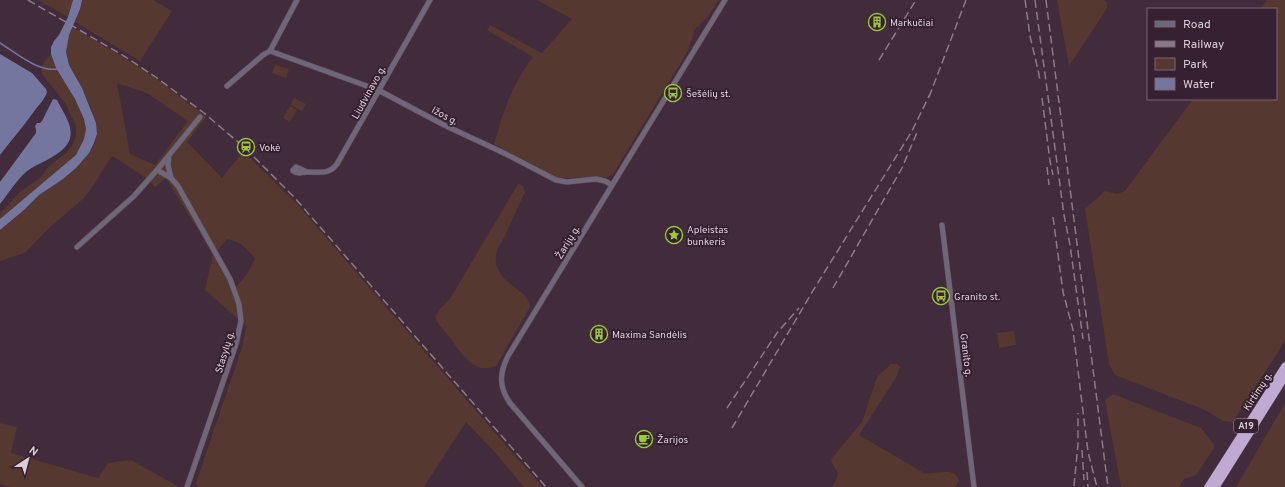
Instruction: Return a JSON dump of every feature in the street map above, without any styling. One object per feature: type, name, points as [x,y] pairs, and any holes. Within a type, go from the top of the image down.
[{"type":"highway","name":"Kirtimų g.","points":[[1208,487],[1285,366]]},
{"type":"highway","name":"Kirtimų g.","points":[[1216,487],[1285,377]]},
{"type":"street","points":[[227,86],[263,55],[270,51],[297,0]]},
{"type":"street","name":"Liudvinavo g.","points":[[307,172],[322,173],[335,167],[430,0]]},
{"type":"street","name":"Žarijų g.","points":[[582,487],[510,403],[503,390],[501,374],[508,356],[725,0]]},
{"type":"street","name":"Ižos g.","points":[[270,51],[378,90],[444,125],[506,154],[556,180],[567,182],[596,179],[605,181],[612,185]]},
{"type":"street","points":[[77,247],[118,211],[157,170],[200,117]]},
{"type":"street","points":[[169,155],[168,165],[171,178]]},
{"type":"street","name":"Stasylų g.","points":[[157,170],[171,178],[182,193],[230,280],[239,304],[241,321],[236,344],[187,487]]},
{"type":"street","name":"Granito g.","points":[[942,225],[974,487]]},
{"type":"green space","points":[[38,0],[73,0],[68,17]]},
{"type":"green space","points":[[82,0],[153,0],[172,11],[140,61],[75,22]]},
{"type":"green space","points":[[537,0],[719,0],[707,18],[695,29],[688,51],[613,174],[608,177],[558,178],[494,144],[509,99],[519,78],[533,57],[487,30],[490,25],[542,53],[572,19]]},
{"type":"green space","points":[[1057,0],[1104,0],[1107,3],[1107,8],[1069,66]]},
{"type":"green space","points":[[1267,0],[1285,0],[1285,341],[1233,422],[1223,421],[1205,410],[1115,375],[1109,364],[1085,209],[1105,191],[1117,194],[1125,191],[1192,100],[1277,100],[1277,8],[1261,8]]},
{"type":"green space","points":[[72,27],[157,79],[206,117],[187,142],[222,178],[243,151],[298,205],[542,487],[524,487],[493,450],[466,422],[424,487],[198,487],[196,483],[243,344],[246,326],[205,290],[213,254],[166,178],[155,187],[145,177],[112,156],[84,198],[48,229],[25,253],[0,261],[0,230],[39,195],[63,179],[76,168],[89,153],[95,143],[97,134],[90,107],[82,88],[69,65],[66,52],[67,41]],"holes":[[[117,83],[147,93],[188,121],[155,165],[130,154]],[[227,239],[235,241],[243,246],[255,259],[248,272],[236,288],[217,251]]]},
{"type":"green space","points":[[51,54],[56,68],[75,99],[84,119],[86,129],[84,139],[76,155],[0,219],[0,213],[21,191],[41,177],[48,167],[66,153],[73,144],[76,136],[76,126],[65,103],[42,74],[42,65]]},
{"type":"green space","points":[[275,65],[289,69],[286,78],[272,73]]},
{"type":"green space","points":[[294,98],[306,104],[302,111],[290,105]]},
{"type":"green space","points":[[290,106],[297,110],[290,122],[283,118]]},
{"type":"green space","points":[[518,184],[523,186],[525,192],[497,251],[496,265],[505,279],[525,296],[529,301],[530,307],[496,366],[481,368],[469,361],[464,356],[440,326],[435,317],[439,310],[451,297]]},
{"type":"green space","points":[[1014,331],[1016,345],[999,348],[997,333]]},
{"type":"green space","points":[[891,364],[897,364],[900,367],[896,378],[859,435],[924,473],[950,472],[954,474],[957,476],[959,481],[955,487],[832,487],[838,474],[832,464],[831,459],[862,422],[877,377]]},
{"type":"green space","points":[[1113,394],[1201,428],[1214,444],[1214,448],[1196,475],[1184,479],[1179,487],[1121,487],[1105,400]]},
{"type":"green space","points":[[1285,403],[1285,487],[1236,487]]},
{"type":"green space","points":[[0,423],[17,427],[11,453],[98,478],[108,463],[131,460],[179,487],[10,487],[0,484]]},
{"type":"water","points":[[73,0],[82,0],[80,9],[69,35],[66,52],[69,65],[82,88],[96,123],[97,134],[89,153],[76,168],[63,179],[39,195],[0,230],[0,219],[76,155],[84,139],[86,129],[84,119],[75,99],[56,68],[51,54],[51,47],[68,17]]},
{"type":"water","points":[[0,54],[32,73],[47,92],[42,102],[0,155]]},
{"type":"water","points":[[53,99],[57,100],[69,124],[71,131],[67,144],[61,151],[26,172],[0,204],[0,182],[36,133],[35,126],[37,123],[42,121]]},
{"type":"waterway","points":[[0,43],[35,65],[42,68],[57,69]]},
{"type":"railway","points":[[28,0],[124,56],[157,78],[204,113],[245,148],[294,197],[546,487]]},
{"type":"railway","points":[[879,60],[916,0]]},
{"type":"railway","points":[[929,97],[966,0]]},
{"type":"railway","points":[[1025,0],[1030,36],[1040,80]]},
{"type":"railway","points":[[1035,0],[1064,215],[1070,245],[1083,339]]},
{"type":"railway","points":[[1046,0],[1108,487]]},
{"type":"railway","points":[[732,428],[814,289],[912,131],[931,92]]},
{"type":"railway","points":[[1042,98],[1053,175]]},
{"type":"railway","points":[[833,288],[902,168],[918,130]]},
{"type":"railway","points":[[1047,167],[1049,185]]},
{"type":"railway","points":[[1053,217],[1063,292],[1073,330],[1088,452],[1097,487]]},
{"type":"railway","points":[[727,408],[777,333],[799,308]]},
{"type":"railway","points":[[1074,486],[1078,444],[1078,413]]},
{"type":"railway","points":[[1082,450],[1084,480]]},
{"type":"railway","points":[[1087,472],[1088,487]]},
{"type":"place","name":"Markučiai","points":[[877,22]]},
{"type":"place","name":"Šešėlių st.","points":[[673,93]]},
{"type":"place","name":"Vokė","points":[[246,147]]},
{"type":"place","name":"Apleistas bunkeris","points":[[674,235]]},
{"type":"place","name":"Granito st.","points":[[941,296]]},
{"type":"place","name":"Maxima Sandėlis","points":[[599,334]]},
{"type":"place","name":"Žarijos","points":[[644,439]]}]
